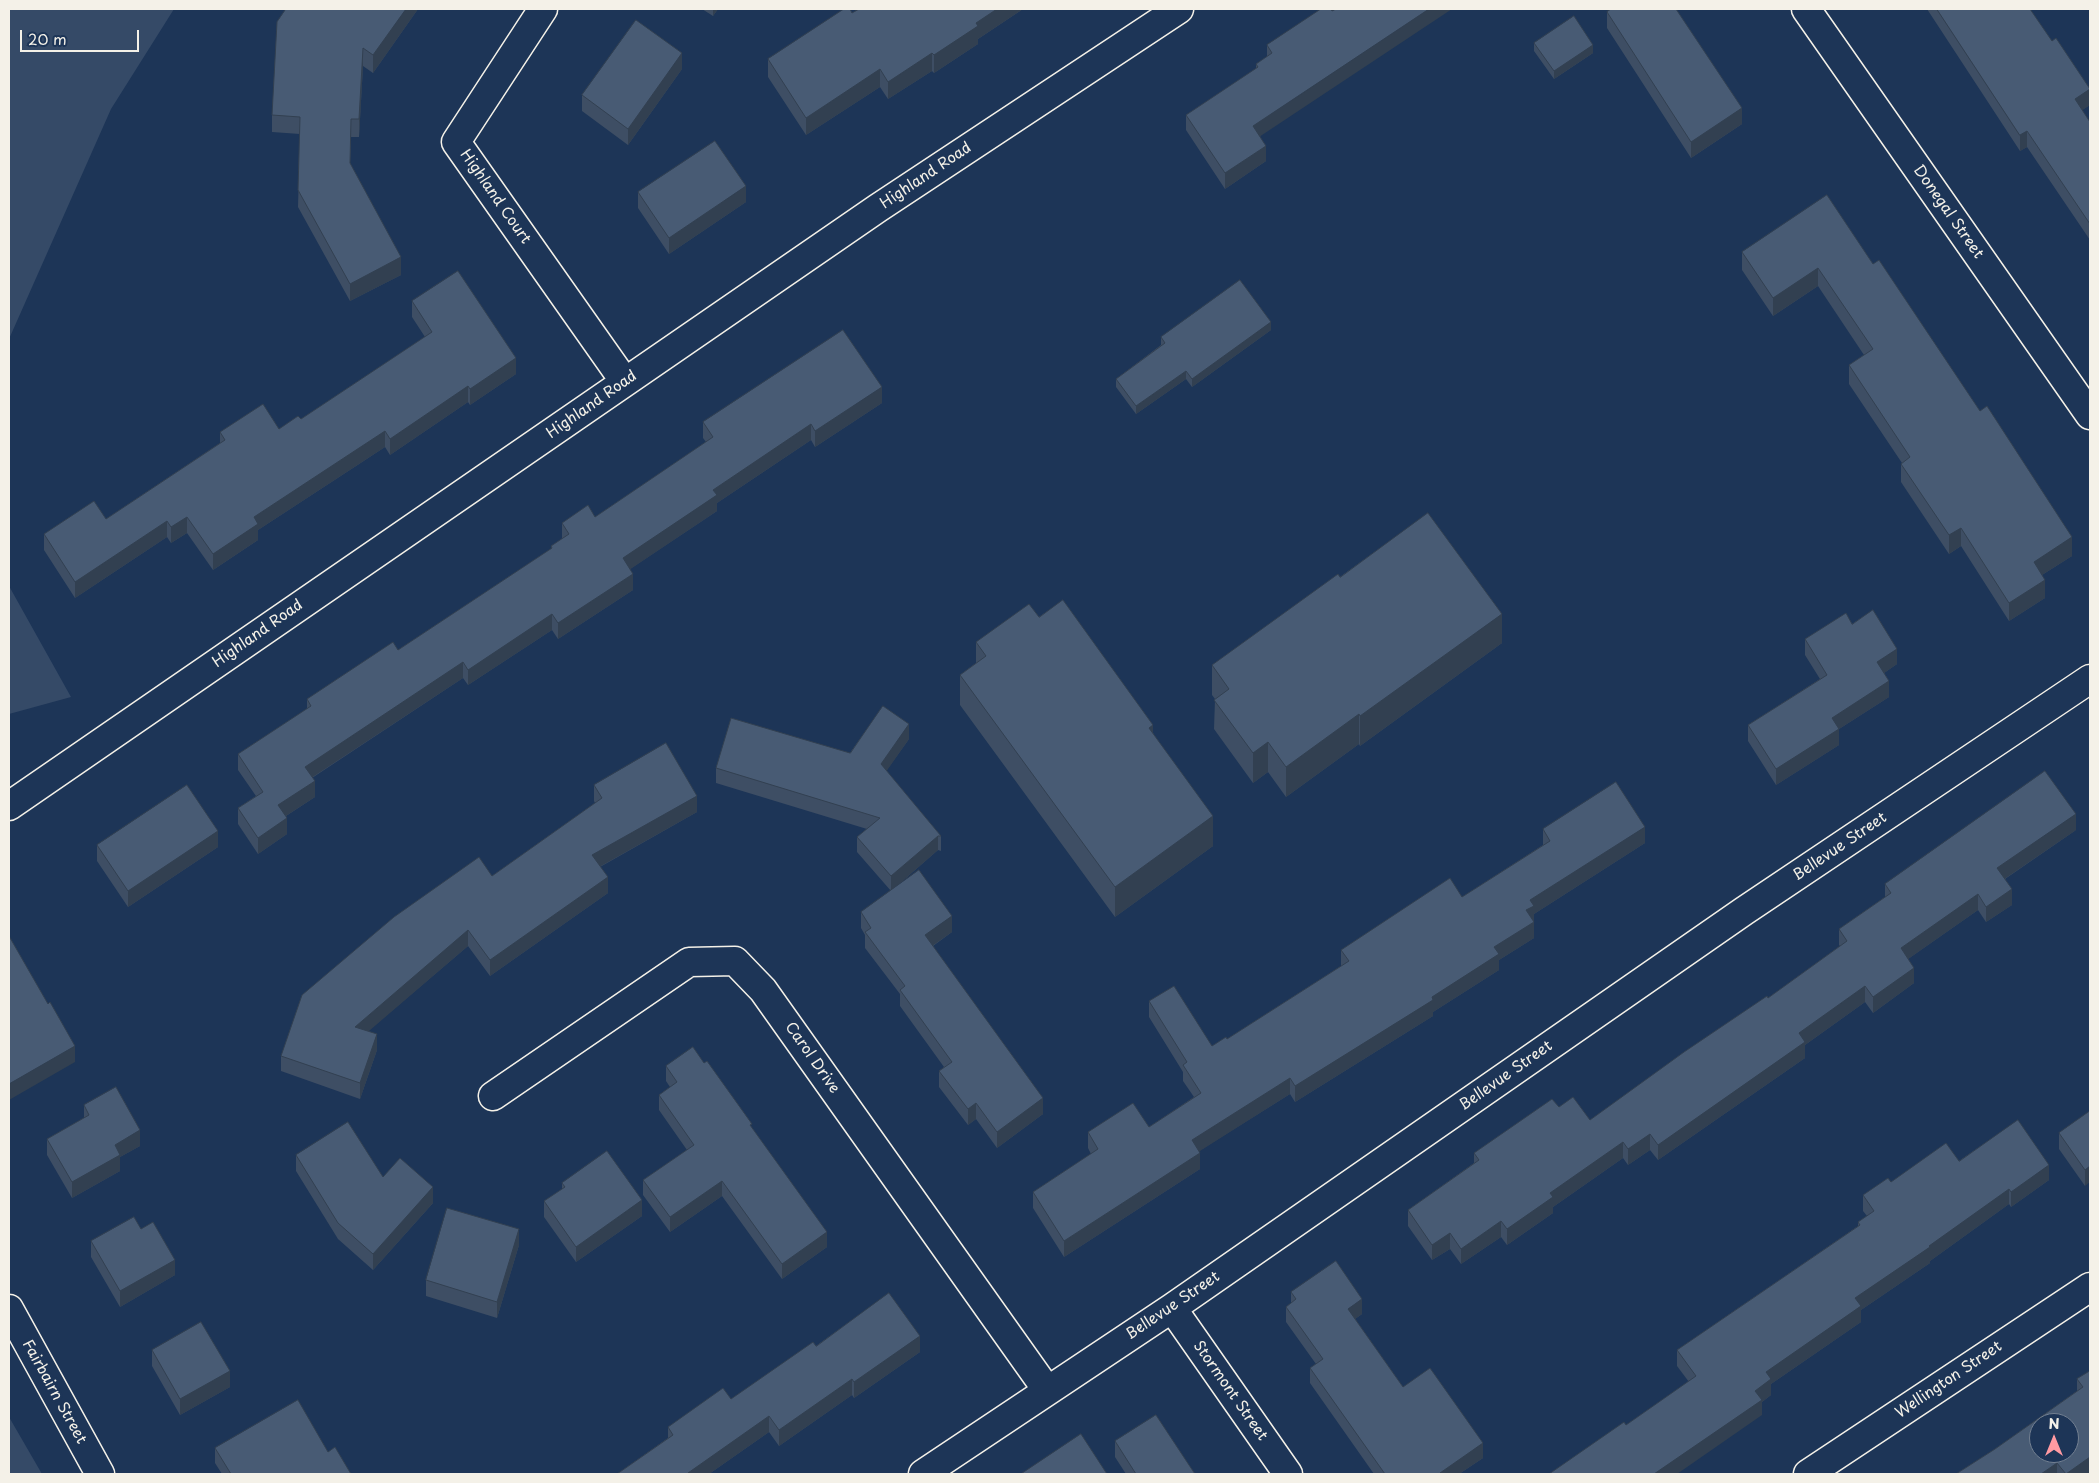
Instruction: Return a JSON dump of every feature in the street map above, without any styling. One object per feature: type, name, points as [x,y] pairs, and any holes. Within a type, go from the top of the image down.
[{"type":"street","name":"Highland Court","points":[[543,9],[456,142],[625,382]]},
{"type":"street","name":"Highland Road","points":[[9,806],[878,208],[1179,9]]},
{"type":"street","name":"Donegal Street","points":[[1806,9],[2090,415]]},
{"type":"street","name":"Bellevue Street","points":[[923,1474],[1172,1308],[1736,916],[2090,679]]},
{"type":"street","name":"Carol Drive","points":[[493,1096],[690,962],[735,960],[764,990],[1047,1390]]},
{"type":"street","name":"Wellington Street","points":[[1808,1474],[2090,1287]]},
{"type":"street","name":"Stormont Street","points":[[1172,1308],[1288,1474]]},
{"type":"street","name":"Fairbairn Street","points":[[9,1309],[100,1474]]},
{"type":"shaded area","points":[[9,9],[174,9],[111,109],[9,339]]},
{"type":"shaded area","points":[[9,586],[71,697],[9,714]]},
{"type":"shaded area","points":[[9,1417],[42,1474],[9,1474]]},
{"type":"building","points":[[286,9],[406,9],[373,55],[363,48],[359,119],[351,119],[350,163],[401,257],[350,284],[298,190],[300,117],[272,115],[277,22]]},
{"type":"building","points":[[844,9],[850,9],[852,13],[859,9],[997,9],[976,23],[978,26],[888,82],[880,69],[806,118],[768,59]]},
{"type":"building","points":[[1321,9],[1331,9],[1332,11],[1336,9],[1429,9],[1253,126],[1266,146],[1225,173],[1186,115],[1258,67],[1256,64],[1272,53],[1267,45]]},
{"type":"building","points":[[1611,9],[1676,9],[1742,108],[1691,142],[1607,12]]},
{"type":"building","points":[[1937,9],[2030,9],[2052,41],[2056,38],[2090,89],[2075,99],[2090,122],[2090,224],[2027,131],[2020,135]]},
{"type":"building","points":[[1574,16],[1593,45],[1554,71],[1534,43]]},
{"type":"building","points":[[636,20],[682,53],[628,129],[582,95]]},
{"type":"building","points":[[715,141],[746,186],[669,238],[638,192]]},
{"type":"building","points":[[1827,195],[1873,264],[1879,260],[1980,411],[1987,406],[2072,537],[2034,562],[2045,580],[2009,603],[1961,528],[1949,535],[1901,464],[1910,457],[1849,365],[1873,349],[1818,268],[1773,298],[1742,252]]},
{"type":"building","points":[[458,271],[516,358],[470,389],[468,386],[390,439],[385,431],[254,517],[258,524],[213,554],[187,517],[171,527],[167,521],[75,582],[44,534],[94,501],[106,519],[225,440],[220,432],[263,404],[279,429],[298,416],[301,419],[432,332],[412,301]]},
{"type":"building","points":[[1240,280],[1271,322],[1192,379],[1186,371],[1136,406],[1116,379],[1165,343],[1161,337]]},
{"type":"building","points":[[843,330],[882,387],[815,431],[811,424],[713,490],[717,495],[623,558],[633,574],[558,623],[552,614],[468,670],[463,662],[305,767],[315,781],[278,805],[287,818],[258,838],[238,808],[263,792],[238,754],[311,706],[307,699],[393,642],[398,650],[552,548],[551,546],[569,534],[562,523],[588,505],[595,517],[713,437],[703,422]]},
{"type":"building","points":[[1428,513],[1502,614],[1286,767],[1268,742],[1253,753],[1214,700],[1229,689],[1212,665],[1338,574],[1340,577]]},
{"type":"building","points":[[1063,600],[1153,725],[1149,728],[1213,816],[1115,887],[960,675],[986,656],[976,642],[1029,604],[1039,617]]},
{"type":"building","points":[[1873,610],[1897,649],[1877,662],[1889,681],[1832,718],[1839,729],[1776,769],[1748,725],[1827,675],[1805,639],[1846,613],[1852,624]]},
{"type":"building","points":[[883,706],[909,724],[881,764],[941,836],[938,836],[891,876],[857,837],[880,818],[716,768],[731,718],[850,753]]},
{"type":"building","points":[[666,743],[697,796],[592,855],[608,877],[490,960],[468,930],[355,1027],[377,1034],[360,1083],[281,1056],[302,995],[394,917],[479,857],[492,876],[602,798],[594,785]]},
{"type":"building","points":[[2045,771],[2076,814],[1997,868],[2012,889],[1986,907],[1978,894],[1901,948],[1914,968],[1873,997],[1865,986],[1799,1033],[1805,1042],[1658,1145],[1650,1134],[1628,1149],[1623,1142],[1550,1193],[1553,1197],[1507,1229],[1501,1221],[1461,1249],[1450,1233],[1432,1245],[1408,1210],[1479,1160],[1474,1153],[1552,1099],[1559,1107],[1573,1097],[1590,1120],[1684,1052],[1767,996],[1768,998],[1847,941],[1839,929],[1891,893],[1885,884]]},
{"type":"building","points":[[1616,782],[1645,827],[1530,900],[1534,906],[1526,910],[1534,922],[1494,947],[1499,954],[1432,997],[1433,1000],[1295,1086],[1290,1078],[1192,1140],[1200,1153],[1064,1241],[1033,1192],[1098,1149],[1088,1132],[1133,1103],[1149,1127],[1201,1093],[1183,1065],[1187,1062],[1149,1001],[1174,986],[1212,1046],[1226,1037],[1227,1039],[1349,961],[1341,950],[1450,878],[1462,897],[1550,841],[1543,829]]},
{"type":"building","points":[[187,785],[218,831],[128,891],[97,845]]},
{"type":"building","points":[[919,870],[952,916],[925,935],[1043,1098],[997,1132],[976,1103],[968,1109],[939,1071],[952,1062],[900,990],[905,986],[865,932],[871,928],[861,912]]},
{"type":"building","points":[[9,936],[48,1004],[50,1002],[75,1046],[9,1084]]},
{"type":"building","points":[[693,1047],[704,1063],[707,1061],[752,1124],[750,1125],[827,1232],[782,1264],[722,1181],[670,1217],[643,1180],[694,1145],[659,1095],[677,1082],[666,1066]]},
{"type":"building","points":[[116,1087],[140,1130],[115,1145],[120,1155],[72,1182],[47,1139],[89,1115],[84,1105]]},
{"type":"building","points":[[2090,1111],[2090,1166],[2085,1170],[2059,1133]]},
{"type":"building","points":[[2018,1120],[2049,1165],[2011,1192],[2009,1189],[1930,1247],[1855,1298],[1861,1306],[1766,1372],[1771,1379],[1755,1391],[1762,1400],[1654,1474],[1549,1474],[1624,1422],[1626,1425],[1696,1376],[1677,1350],[1860,1225],[1858,1222],[1874,1211],[1863,1195],[1888,1178],[1891,1182],[1946,1143],[1959,1161]]},
{"type":"building","points":[[348,1122],[383,1177],[400,1158],[433,1187],[373,1254],[338,1223],[296,1155]]},
{"type":"building","points":[[607,1151],[642,1200],[576,1247],[544,1201],[565,1187],[562,1183]]},
{"type":"building","points":[[447,1208],[519,1229],[497,1302],[426,1280]]},
{"type":"building","points":[[134,1217],[141,1229],[153,1222],[175,1260],[120,1291],[91,1241]]},
{"type":"building","points":[[1336,1261],[1362,1299],[1348,1309],[1403,1387],[1430,1368],[1483,1443],[1440,1473],[1442,1474],[1385,1474],[1310,1368],[1323,1359],[1286,1307],[1296,1299],[1291,1292]]},
{"type":"building","points":[[889,1293],[920,1336],[854,1382],[852,1379],[779,1430],[769,1416],[689,1474],[617,1474],[673,1435],[668,1427],[723,1388],[731,1399],[813,1342],[816,1346]]},
{"type":"building","points":[[201,1322],[230,1371],[180,1399],[152,1350]]},
{"type":"building","points":[[2090,1371],[2090,1457],[2066,1474],[2057,1463],[2079,1463],[2079,1413],[2046,1413],[2083,1387],[2077,1379]]},
{"type":"building","points":[[298,1400],[328,1452],[335,1447],[351,1474],[231,1474],[215,1448]]},
{"type":"building","points":[[1156,1415],[1195,1474],[1136,1474],[1115,1441]]},
{"type":"building","points":[[2029,1425],[2029,1463],[2057,1463],[2041,1474],[1956,1474]]},
{"type":"building","points":[[1081,1434],[1107,1474],[1021,1474]]}]
